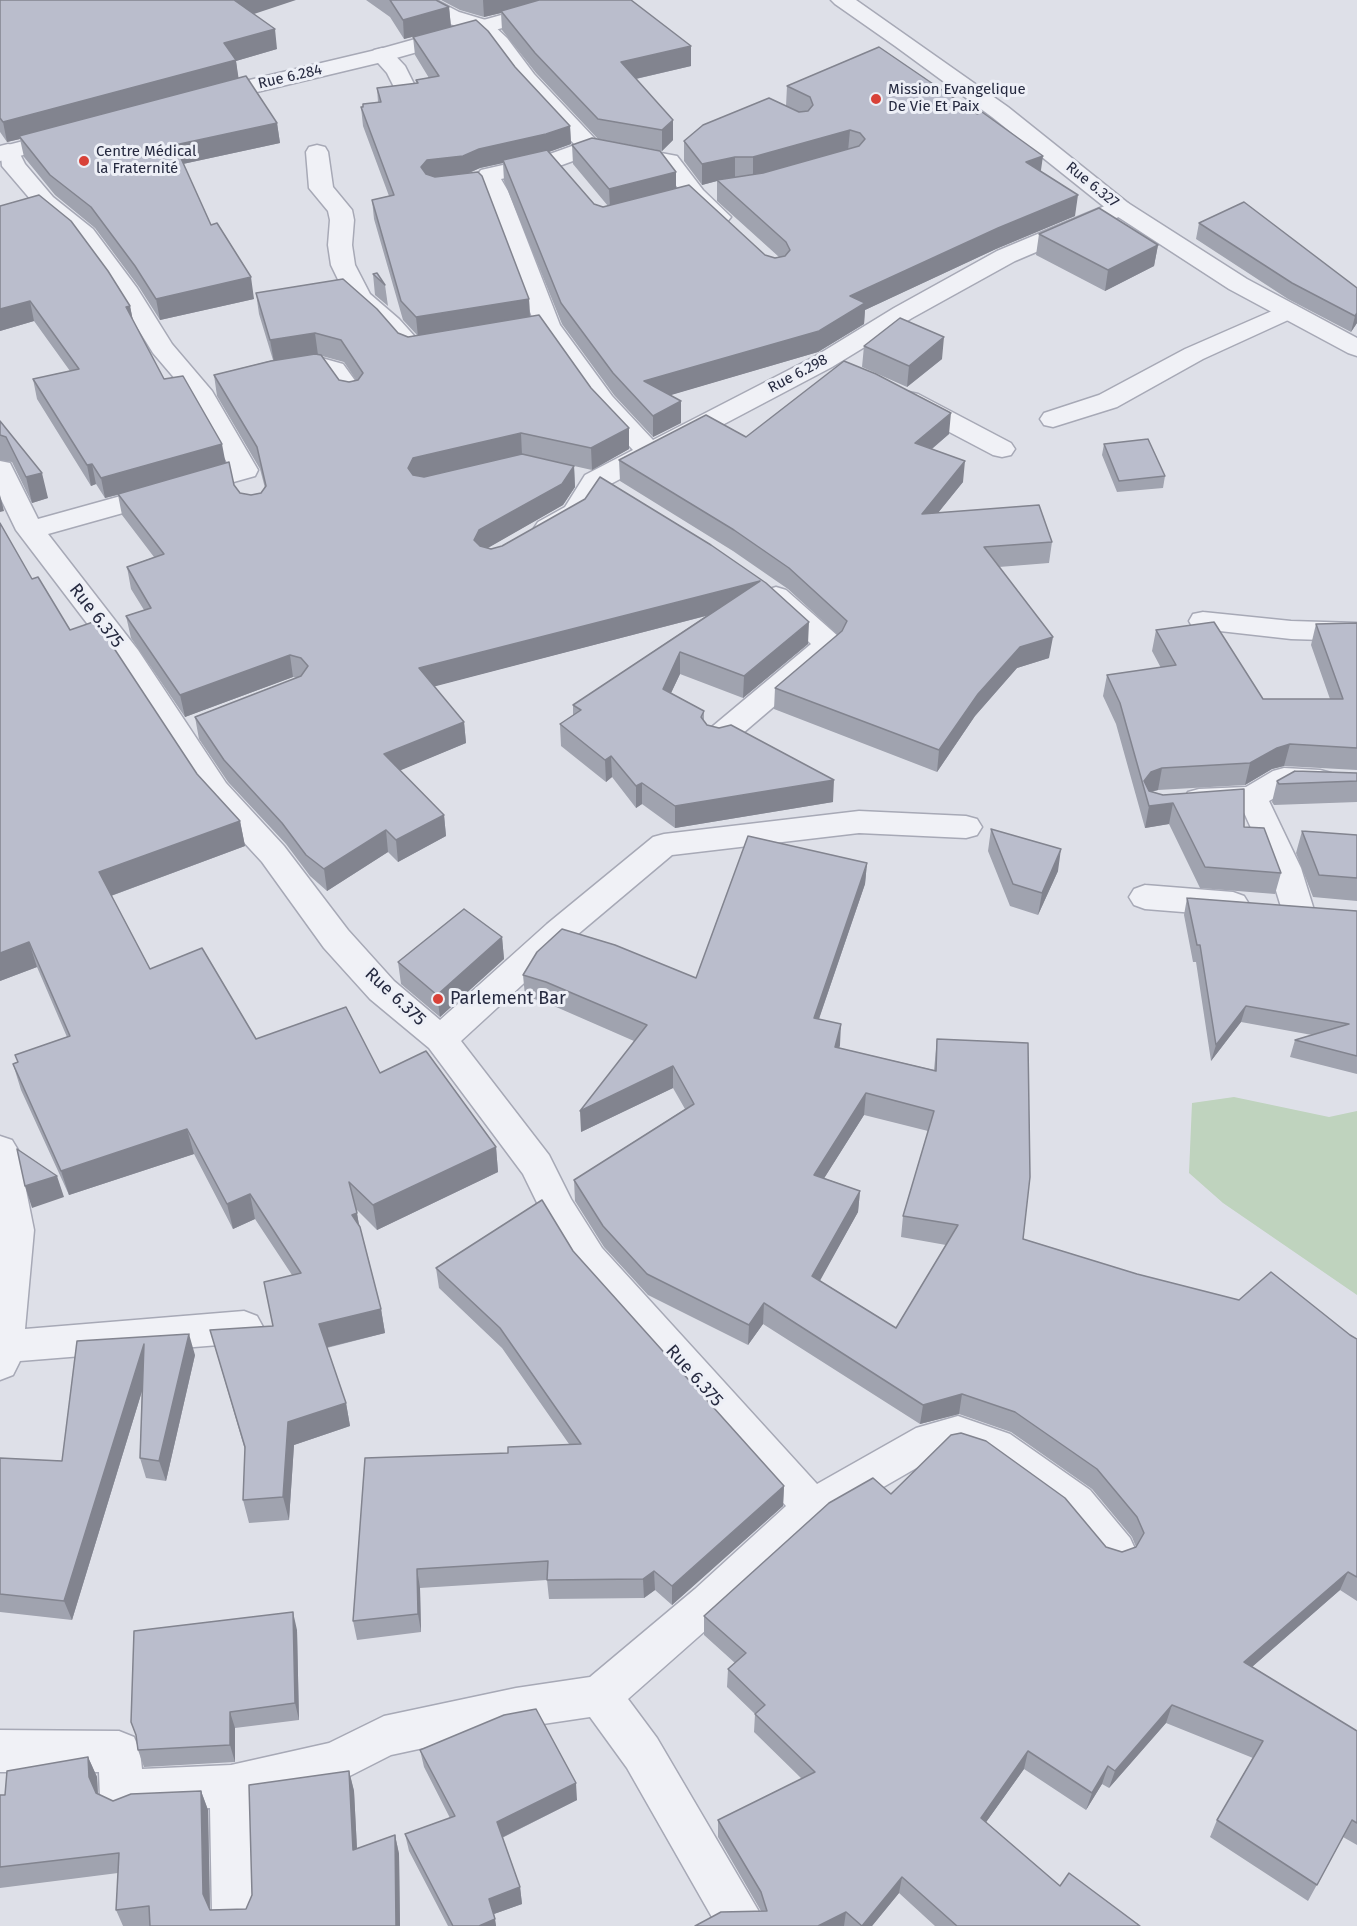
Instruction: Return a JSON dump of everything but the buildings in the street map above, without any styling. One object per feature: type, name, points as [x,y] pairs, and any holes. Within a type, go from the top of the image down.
[{"type":"street","points":[[420,0],[451,17],[481,26],[499,43],[526,79],[590,147]]},
{"type":"street","name":"Rue 6.284","points":[[188,102],[382,55],[580,0]]},
{"type":"street","name":"Rue 6.327","points":[[842,0],[903,41],[1000,112],[1120,208],[1238,284],[1357,348]]},
{"type":"street","points":[[382,55],[397,71],[405,88]]},
{"type":"street","points":[[85,131],[4,152],[45,202],[85,234],[125,288],[162,348],[210,389],[245,470],[252,497]]},
{"type":"street","points":[[650,453],[536,327],[496,191],[489,183],[479,180],[561,168],[590,147],[677,153],[685,198],[738,235]]},
{"type":"street","points":[[317,152],[321,188],[340,210],[342,220],[340,245],[344,265],[359,298],[390,324],[411,348],[457,340]]},
{"type":"street","points":[[685,198],[725,189]]},
{"type":"street","name":"Rue 6.298","points":[[584,478],[650,453],[823,362],[903,313],[1006,256],[1120,208]]},
{"type":"street","points":[[1053,419],[1108,401],[1194,354],[1288,310]]},
{"type":"street","points":[[823,362],[854,375]]},
{"type":"street","points":[[262,375],[318,365],[334,369],[351,393]]},
{"type":"street","points":[[884,388],[1002,448]]},
{"type":"street","name":"Rue 6.375","points":[[0,470],[30,531],[128,657],[215,791],[273,855],[336,939],[382,990],[441,1039],[536,1166],[558,1209],[589,1259],[812,1507]]},
{"type":"street","points":[[30,531],[245,470]]},
{"type":"street","points":[[524,543],[575,513],[584,478],[622,497]]},
{"type":"street","points":[[718,738],[829,644],[777,597],[759,584]]},
{"type":"street","points":[[1203,621],[1292,630],[1357,632]]},
{"type":"street","points":[[177,734],[209,722]]},
{"type":"street","points":[[1170,802],[1252,797],[1284,779],[1343,782]]},
{"type":"street","points":[[1145,897],[1310,911],[1285,868],[1252,797]]},
{"type":"street","points":[[441,1039],[559,932],[664,845],[859,822],[966,827]]},
{"type":"street","points":[[0,1150],[16,1230],[2,1355],[57,1343],[244,1328]]},
{"type":"street","points":[[0,1751],[119,1752],[122,1797],[131,1790],[231,1786],[336,1762],[384,1736],[516,1708],[600,1696],[709,1602],[812,1507],[930,1440],[958,1433],[996,1446],[1076,1503],[1116,1551]]},
{"type":"street","points":[[600,1696],[642,1754],[742,1926]]},
{"type":"street","points":[[231,1786],[234,1913]]},
{"type":"green space","points":[[1234,1097],[1329,1117],[1357,1111],[1357,1295],[1223,1203],[1189,1173],[1192,1103]]},
{"type":"place","name":"Mission Evangelique De Vie Et Paix","points":[[876,99]]},
{"type":"place","name":"Centre Médical la Fraternité","points":[[84,161]]},
{"type":"place","name":"Parlement Bar","points":[[438,999]]}]
